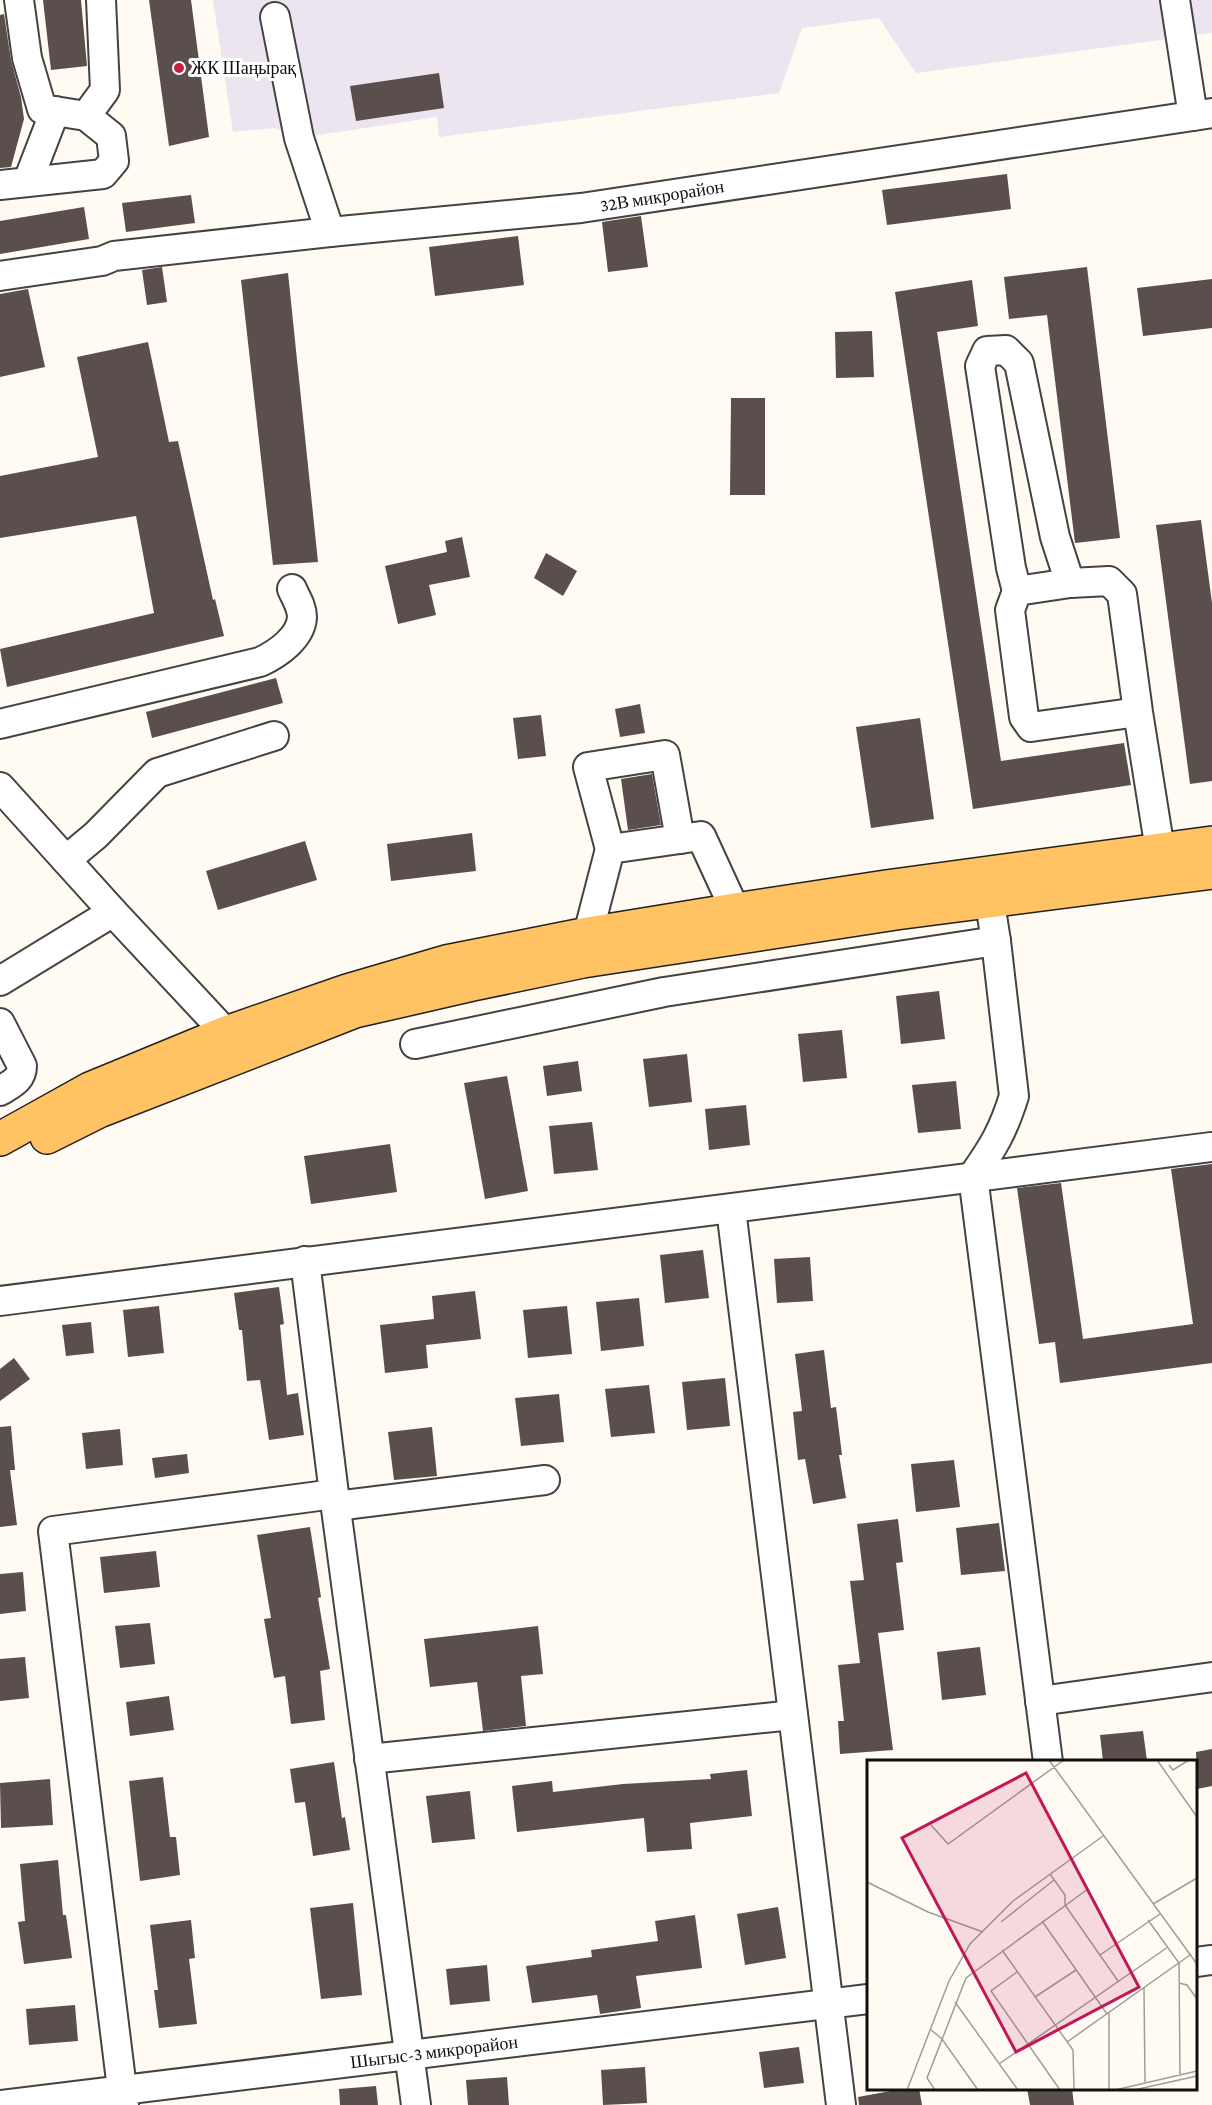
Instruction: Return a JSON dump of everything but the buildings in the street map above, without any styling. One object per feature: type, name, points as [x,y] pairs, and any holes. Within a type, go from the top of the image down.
[{"type":"main road","points":[[0,1138],[90,1089],[234,1044],[587,947],[987,887],[1160,850],[1212,843]]},
{"type":"main road","points":[[987,887],[1212,872]]},
{"type":"main road","points":[[0,1161],[234,1044]]},
{"type":"street","points":[[0,185],[103,174],[114,161],[111,136],[86,116],[42,109],[27,58],[19,0]]},
{"type":"street","points":[[86,116],[105,90],[101,0]]},
{"type":"street","points":[[1175,0],[1202,114]]},
{"type":"street","points":[[275,17],[299,138],[330,232]]},
{"type":"street","points":[[28,181],[55,111]]},
{"type":"street","name":"32В микрорайон","points":[[0,276],[102,261],[114,256],[581,208],[1202,114]]},
{"type":"street","points":[[1070,583],[1055,537],[1019,363],[1006,350],[987,351],[980,366],[1011,568],[1017,591],[1010,610],[1024,717],[1031,727],[1138,712]]},
{"type":"street","points":[[1017,591],[1070,583],[1110,581],[1122,594],[1160,850]]},
{"type":"street","points":[[0,724],[260,662],[279,652],[287,644],[302,619],[301,609],[292,589]]},
{"type":"street","points":[[66,860],[96,835],[157,773],[274,736]]},
{"type":"street","points":[[587,947],[610,849],[588,767],[665,755],[680,839]]},
{"type":"street","points":[[0,787],[234,1044]]},
{"type":"street","points":[[610,849],[701,836],[738,924]]},
{"type":"street","points":[[987,887],[996,941],[1014,1096],[996,1143],[972,1176],[1048,1760]]},
{"type":"street","points":[[0,981],[113,912]]},
{"type":"street","points":[[414,1044],[664,992],[996,941]]},
{"type":"street","points":[[0,1023],[22,1066],[19,1078],[0,1091]]},
{"type":"street","points":[[0,1301],[1212,1147]]},
{"type":"street","points":[[731,1209],[841,2105]]},
{"type":"street","points":[[305,1261],[416,2105]]},
{"type":"street","points":[[123,2097],[53,1531],[545,1480]]},
{"type":"street","points":[[1040,1701],[1212,1677]]},
{"type":"street","points":[[369,1759],[793,1715]]},
{"type":"street","points":[[1197,1962],[1212,1960]]},
{"type":"street","name":"Шыгыс-3 микрорайон","points":[[0,2105],[123,2097],[409,2055],[867,1999]]},
{"type":"shaded area","points":[[213,0],[1212,0],[1212,33],[916,73],[879,18],[802,28],[779,93],[439,137],[437,117],[299,138],[275,128],[233,132]]},
{"type":"place","name":"ЖК Шаңырақ","points":[[179,68]]}]
